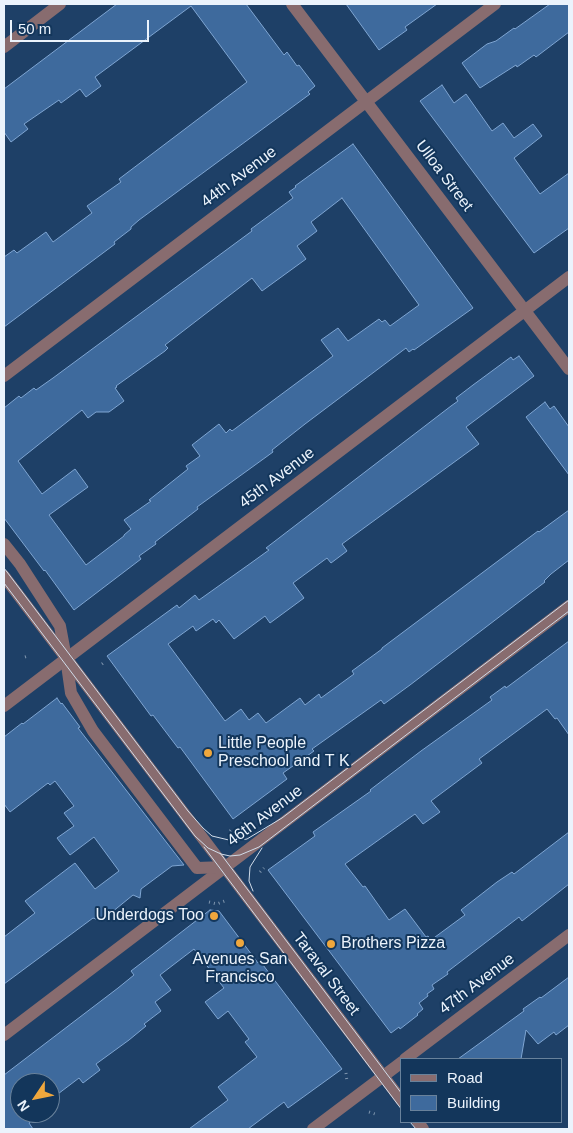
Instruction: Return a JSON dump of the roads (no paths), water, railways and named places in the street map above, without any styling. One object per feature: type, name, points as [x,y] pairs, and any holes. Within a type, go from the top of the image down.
[{"type":"street","points":[[4,47],[60,4]]},
{"type":"street","name":"Ulloa Street","points":[[292,4],[569,369]]},
{"type":"street","name":"44th Avenue","points":[[4,376],[495,4]]},
{"type":"street","name":"45th Avenue","points":[[4,706],[569,277]]},
{"type":"street","name":"Taraval Street","points":[[4,544],[20,564],[60,626],[71,693],[93,731],[197,868],[225,867]]},
{"type":"street","name":"Taraval Street","points":[[4,576],[400,1097]]},
{"type":"street","name":"46th Avenue","points":[[4,1035],[569,606]]},
{"type":"street","name":"47th Avenue","points":[[406,1058],[569,935]]},
{"type":"street","points":[[313,1129],[400,1063]]},
{"type":"tram line","points":[[4,568],[188,811],[212,836],[233,841],[247,839],[282,818],[569,600]]},
{"type":"tram line","points":[[4,583],[195,836],[208,848],[230,856],[240,855],[259,847],[569,611]]},
{"type":"tram line","points":[[204,847],[400,1107]]},
{"type":"tram line","points":[[253,891],[249,881],[250,867],[262,848]]},
{"type":"tram line","points":[[220,853],[400,1091]]},
{"type":"tram line","points":[[411,1123],[416,1129]]},
{"type":"place","name":"Little People Preschool and T K","points":[[208,753]]},
{"type":"place","name":"Underdogs Too","points":[[214,916]]},
{"type":"place","name":"Avenues San Francisco","points":[[240,943]]},
{"type":"place","name":"Brothers Pizza","points":[[331,944]]}]
